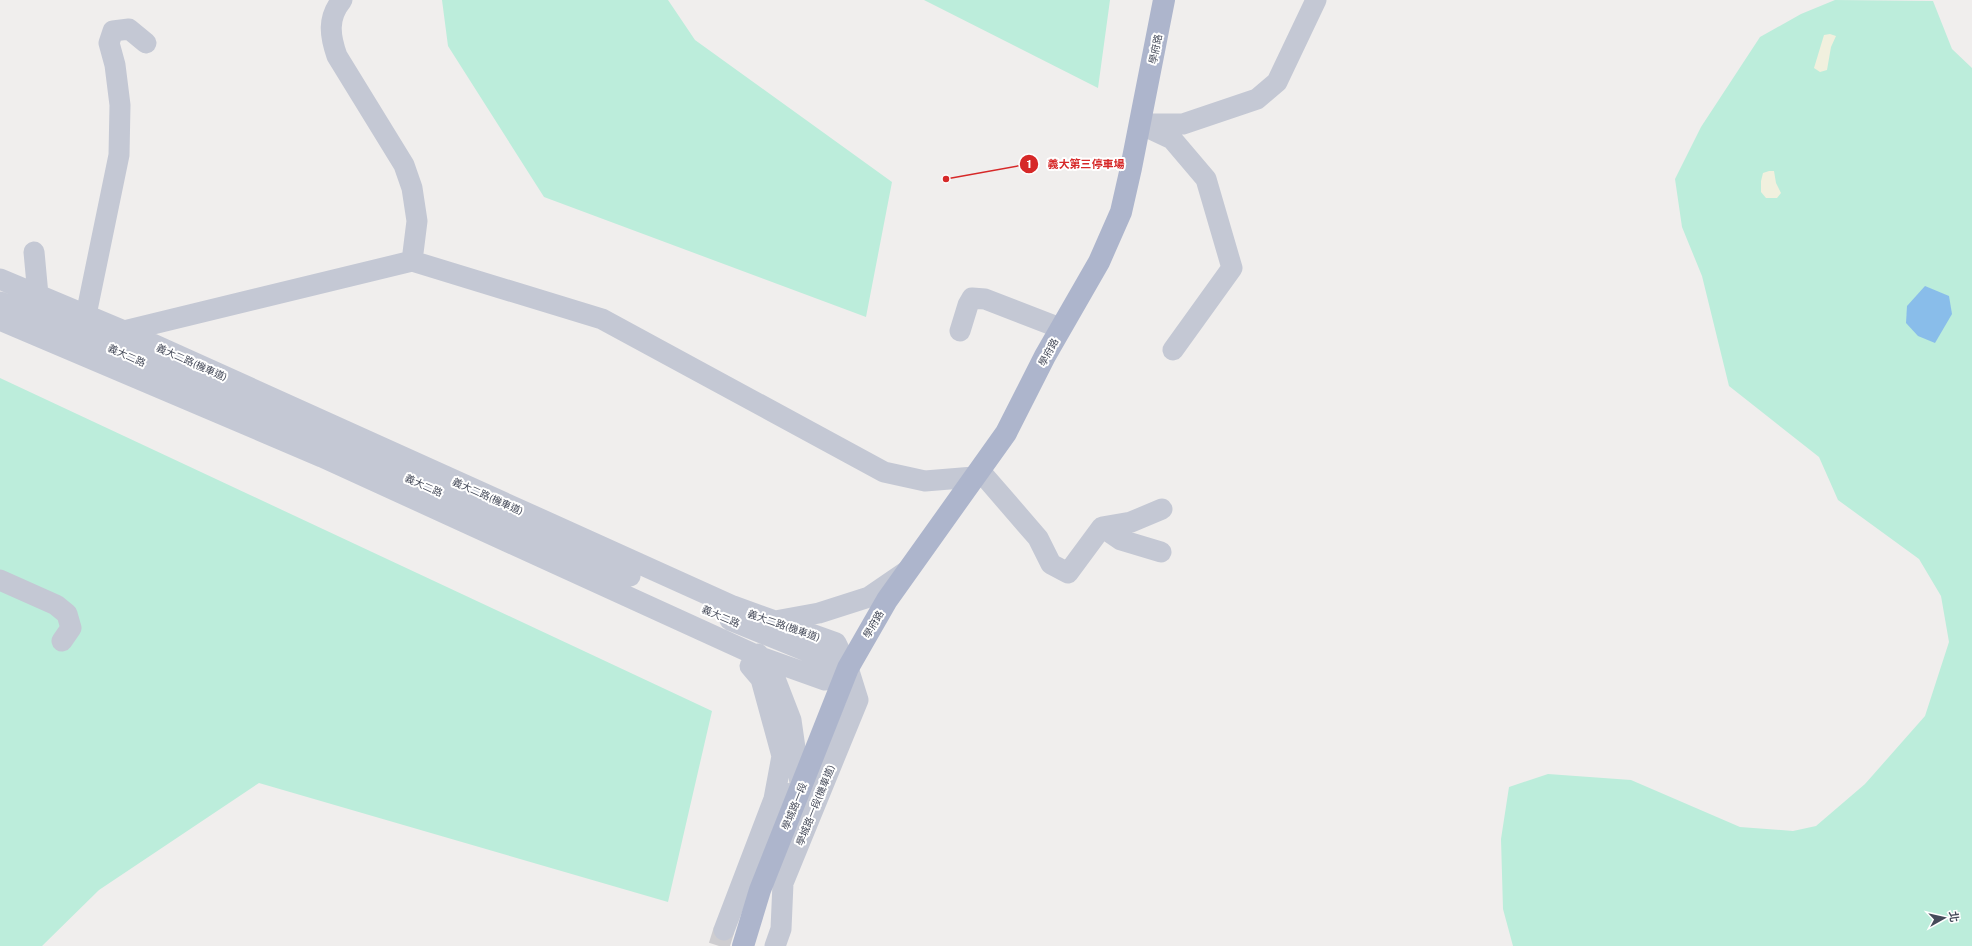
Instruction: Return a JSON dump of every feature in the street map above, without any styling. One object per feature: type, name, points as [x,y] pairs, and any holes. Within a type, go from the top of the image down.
[{"type":"main road","name":"學府路","points":[[848,668],[887,600],[1006,433],[1060,328],[1099,262],[1121,212],[1164,0]]},
{"type":"main road","name":"學城路一段","points":[[743,946],[760,890],[801,790],[848,668]]},
{"type":"street","points":[[342,0],[336,7],[330,24],[332,42],[337,56],[404,165],[412,188],[417,221],[412,261]]},
{"type":"street","points":[[1140,124],[1183,124],[1257,99],[1277,82],[1316,0]]},
{"type":"street","points":[[86,315],[119,155],[120,105],[115,65],[109,43],[113,31],[129,29],[146,43]]},
{"type":"street","points":[[1140,124],[1172,139],[1206,179],[1232,268],[1173,350]]},
{"type":"street","points":[[34,252],[38,295]]},
{"type":"street","points":[[97,341],[124,332],[412,261],[602,319],[884,472],[925,481],[977,474],[1038,538],[1051,564],[1068,573],[1102,527],[1131,522],[1162,509]]},
{"type":"street","name":"義大二路(機車道)","points":[[0,278],[124,332],[725,603],[836,643],[848,668]]},
{"type":"street","points":[[960,331],[968,305],[972,298],[985,299],[1060,328]]},
{"type":"street","name":"義大二路","points":[[0,302],[97,341],[734,622],[848,668]]},
{"type":"street","points":[[0,320],[322,457],[760,657],[824,680],[848,668]]},
{"type":"street","points":[[1102,527],[1121,540],[1161,552]]},
{"type":"street","points":[[734,622],[773,621],[819,613],[868,597],[907,571]]},
{"type":"street","points":[[0,580],[56,605],[67,614],[71,628],[62,641]]},
{"type":"street","points":[[734,622],[774,676],[791,720],[801,790]]},
{"type":"street","points":[[724,930],[774,799],[782,756],[761,679],[731,643]]},
{"type":"street","name":"學城路一段(機車道)","points":[[775,946],[780,929],[784,883],[858,700],[848,668]]},
{"type":"street","name":"學城路一段(機車道)","points":[[774,799],[801,790]]},
{"type":"street","points":[[763,946],[772,917],[776,850]]},
{"type":"green space","points":[[442,0],[668,0],[695,40],[892,182],[866,317],[544,197],[448,46]]},
{"type":"green space","points":[[924,0],[1110,0],[1098,88]]},
{"type":"green space","points":[[1835,0],[1933,1],[1952,49],[1972,68],[1972,946],[1513,946],[1503,909],[1501,839],[1509,787],[1548,774],[1631,780],[1740,827],[1793,831],[1816,826],[1865,784],[1925,716],[1949,642],[1941,596],[1919,559],[1838,500],[1819,457],[1729,386],[1702,276],[1682,227],[1675,179],[1701,127],[1760,37],[1801,14]]},
{"type":"green space","points":[[0,378],[712,711],[668,902],[259,783],[99,890],[42,946],[0,946]]},
{"type":"sand","points":[[1830,34],[1836,36],[1831,47],[1827,70],[1820,72],[1814,68],[1824,35]]},
{"type":"sand","points":[[1774,171],[1776,183],[1781,193],[1777,198],[1766,198],[1761,192],[1763,173]]},
{"type":"water","points":[[1925,286],[1949,296],[1952,314],[1935,343],[1918,336],[1906,323],[1907,306]]},
{"type":"tunnel","points":[[719,946],[724,930]]},
{"type":"place","name":"義大第三停車場","points":[[946,179]]}]
